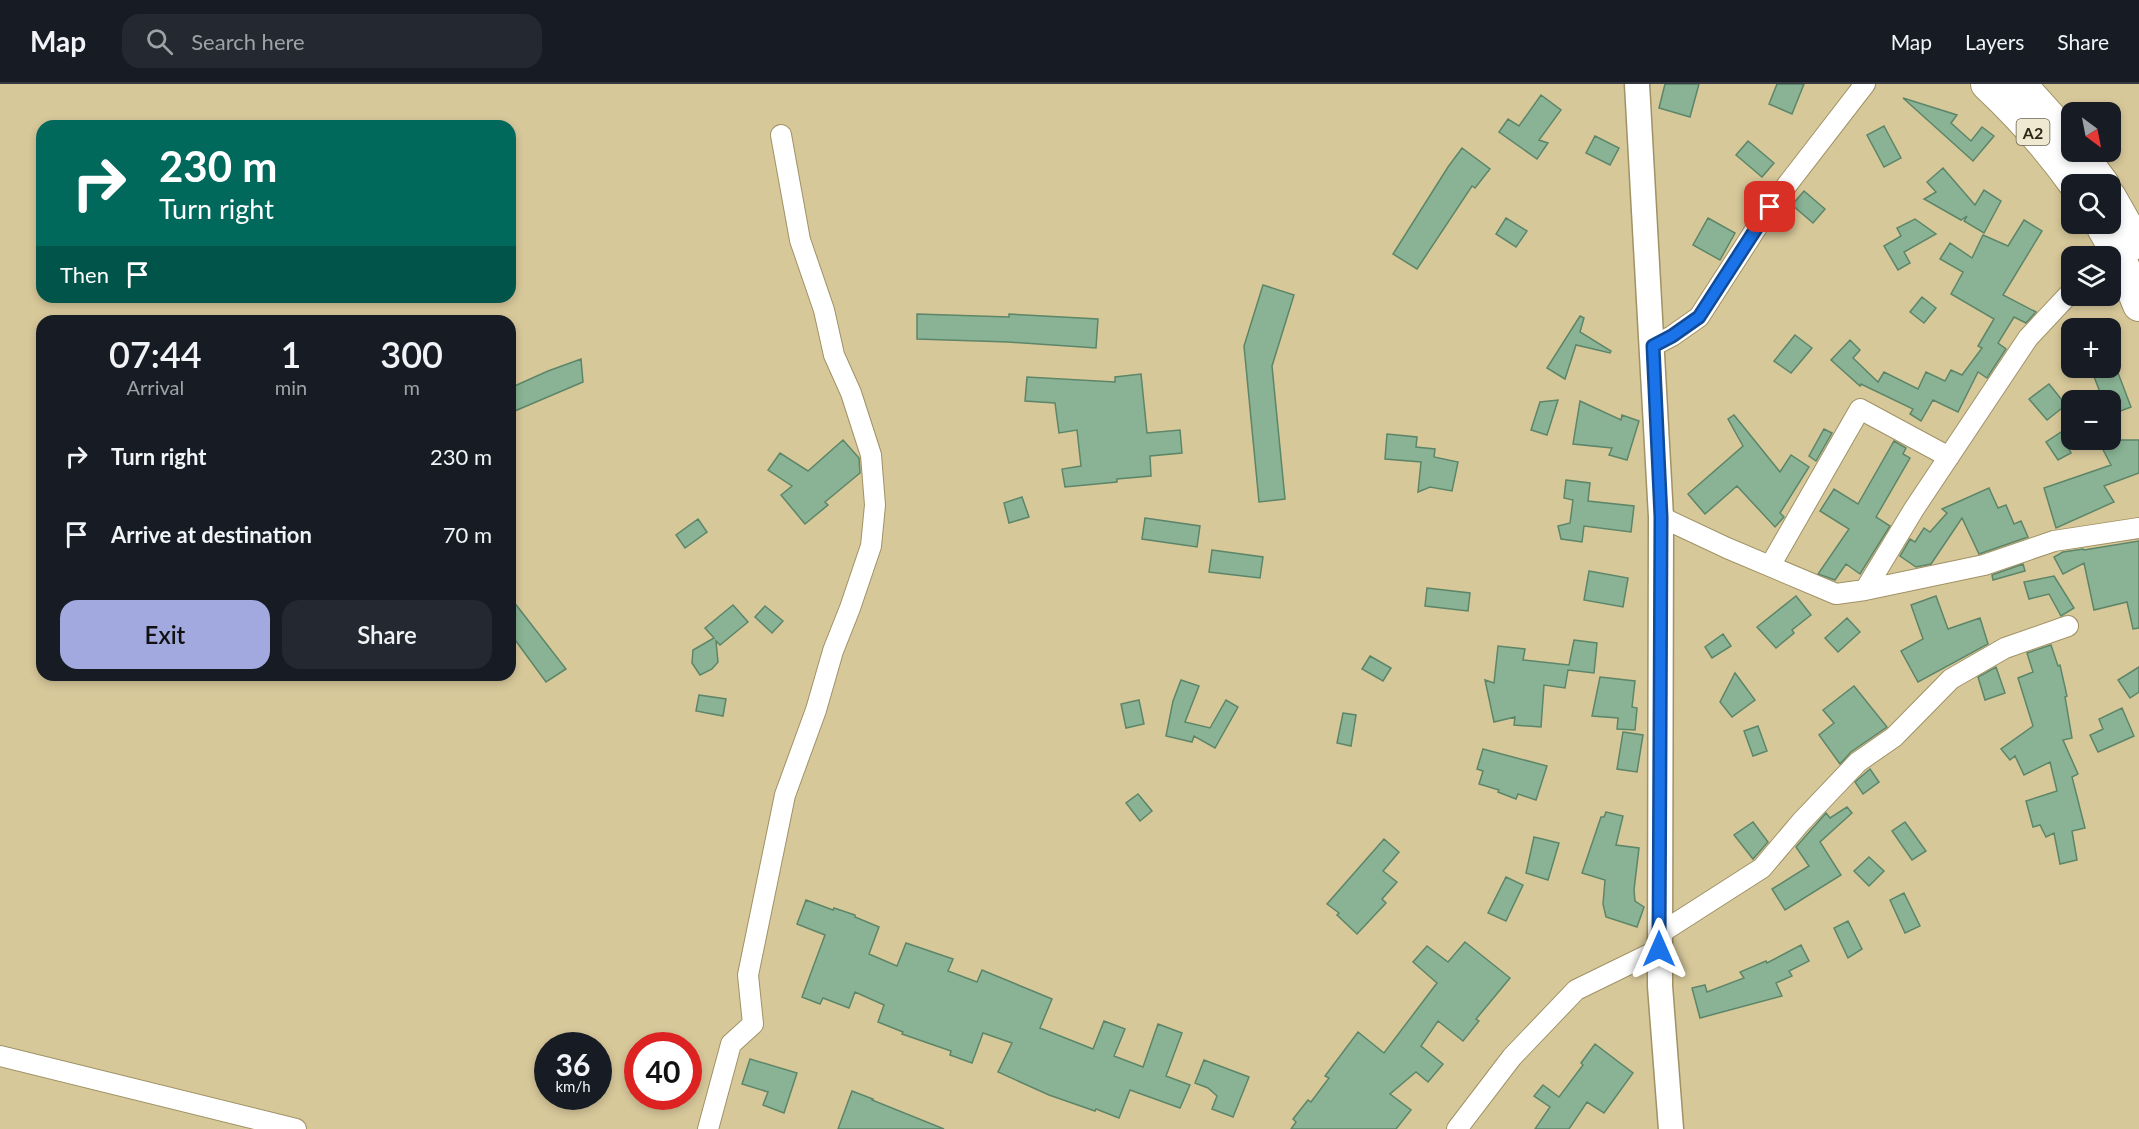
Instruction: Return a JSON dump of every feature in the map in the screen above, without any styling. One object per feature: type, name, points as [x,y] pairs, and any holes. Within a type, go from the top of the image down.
[{"type":"highway","name":"A2","points":[[1987,84],[2040,140],[2067,174]]},
{"type":"highway","name":"A2","points":[[2020,84],[2061,130]]},
{"type":"highway","points":[[2114,244],[2139,304]]},
{"type":"street","points":[[1637,84],[1661,517],[1659,941],[1660,986],[1671,1129]]},
{"type":"street","points":[[1653,346],[1699,317],[1770,207],[1865,84]]},
{"type":"street","points":[[708,1129],[731,1044],[753,1024],[748,975],[785,795],[871,546],[875,505],[871,455],[851,393],[834,355],[824,310],[800,240],[781,135]]},
{"type":"street","points":[[1865,590],[2028,338],[2061,303]]},
{"type":"street","points":[[1770,566],[1860,409],[1949,457]]},
{"type":"street","points":[[1661,517],[1836,594],[1984,565],[2054,541],[2139,528]]},
{"type":"street","points":[[1457,1129],[1512,1057],[1576,990],[1659,941],[1762,868],[1858,762],[1894,737],[1951,679],[2004,648],[2068,626]]},
{"type":"street","points":[[0,1056],[296,1129]]},
{"type":"building","points":[[1665,84],[1699,84],[1690,117],[1659,108]]},
{"type":"building","points":[[1777,84],[1804,84],[1792,114],[1769,104]]},
{"type":"building","points":[[1541,95],[1561,110],[1539,140],[1548,143],[1537,159],[1499,132],[1508,119],[1519,126]]},
{"type":"building","points":[[1903,98],[1957,115],[1951,123],[1971,141],[1982,127],[1994,136],[1973,161]]},
{"type":"building","points":[[1884,126],[1901,158],[1884,167],[1867,135]]},
{"type":"building","points":[[1595,136],[1619,148],[1610,165],[1586,153]]},
{"type":"building","points":[[1748,141],[1774,163],[1762,177],[1736,155]]},
{"type":"building","points":[[1462,148],[1490,169],[1475,188],[1472,186],[1417,269],[1393,254]]},
{"type":"building","points":[[1943,168],[1975,205],[1984,190],[2001,201],[1984,233],[1964,221],[1967,216],[1961,220],[1924,199],[1936,192],[1927,182]]},
{"type":"building","points":[[1804,191],[1825,209],[1813,223],[1792,205]]},
{"type":"building","points":[[1506,218],[1527,231],[1516,247],[1496,234]]},
{"type":"building","points":[[1708,218],[1735,233],[1720,260],[1693,245]]},
{"type":"building","points":[[1915,219],[1936,234],[1904,252],[1910,263],[1898,270],[1884,246],[1901,236],[1897,228]]},
{"type":"building","points":[[2024,220],[2042,231],[2003,295],[2036,312],[2026,323],[2014,317],[1998,343],[2006,349],[1987,378],[1978,372],[1958,412],[1933,400],[1921,421],[1910,414],[1913,409],[1861,384],[1860,386],[1831,360],[1850,340],[1860,350],[1853,358],[1878,382],[1884,372],[1918,389],[1926,372],[1945,381],[1951,370],[1962,375],[1982,348],[1978,346],[1994,319],[1951,294],[1963,272],[1940,259],[1950,243],[1972,258],[1983,235],[2008,246]]},
{"type":"building","points":[[1263,285],[1294,295],[1272,366],[1285,499],[1259,502],[1244,346]]},
{"type":"building","points":[[1922,297],[1936,308],[1924,323],[1910,312]]},
{"type":"building","points":[[917,314],[1009,317],[1009,314],[1098,319],[1096,348],[917,339]]},
{"type":"building","points":[[1580,316],[1584,318],[1580,332],[1611,351],[1610,353],[1576,345],[1565,379],[1547,368]]},
{"type":"building","points":[[1795,335],[1812,348],[1791,373],[1774,361]]},
{"type":"building","points":[[581,359],[583,382],[516,410],[516,385]]},
{"type":"building","points":[[1141,374],[1147,433],[1180,430],[1182,453],[1150,456],[1151,476],[1065,487],[1062,469],[1081,466],[1077,430],[1059,433],[1055,403],[1025,401],[1027,377],[1115,382],[1115,377]]},
{"type":"building","points":[[2095,378],[2120,378],[2131,407],[2121,411],[2121,390],[2099,390]]},
{"type":"building","points":[[2049,384],[2061,399],[2061,409],[2047,420],[2029,399]]},
{"type":"building","points":[[1558,400],[1547,435],[1531,430],[1540,402]]},
{"type":"building","points":[[1580,401],[1621,420],[1622,415],[1639,421],[1627,460],[1609,455],[1612,448],[1573,444]]},
{"type":"building","points":[[1734,415],[1780,472],[1791,455],[1809,467],[1780,513],[1784,517],[1775,527],[1737,486],[1705,514],[1688,494],[1743,446],[1728,419]]},
{"type":"building","points":[[1824,429],[1832,433],[1816,461],[1809,456]]},
{"type":"building","points":[[2061,432],[2061,450],[2070,450],[2071,453],[2058,460],[2046,442]]},
{"type":"building","points":[[1387,434],[1417,437],[1416,447],[1435,449],[1434,457],[1458,462],[1452,491],[1430,487],[1418,492],[1421,462],[1385,459]]},
{"type":"building","points":[[843,440],[859,458],[860,473],[825,502],[828,505],[805,524],[781,495],[792,486],[768,470],[780,453],[808,471]]},
{"type":"building","points":[[2121,440],[2139,440],[2139,473],[2104,486],[2114,502],[2056,528],[2044,488],[2111,465],[2103,450],[2121,450]]},
{"type":"building","points":[[1894,441],[1906,448],[1903,454],[1910,458],[1876,517],[1890,526],[1860,574],[1846,564],[1835,580],[1818,574],[1849,529],[1820,511],[1834,489],[1858,504]]},
{"type":"building","points":[[1566,480],[1590,483],[1588,501],[1634,506],[1631,532],[1584,526],[1582,542],[1561,539],[1558,526],[1570,523],[1573,500],[1564,498]]},
{"type":"building","points":[[1989,488],[1998,508],[2006,505],[2014,524],[2021,521],[2028,537],[1979,554],[1962,518],[1931,564],[1916,567],[1900,556],[1910,539],[1915,542],[1924,528],[1930,532],[1947,513],[1942,509]]},
{"type":"building","points":[[1022,497],[1029,517],[1009,523],[1004,503]]},
{"type":"building","points":[[1145,518],[1200,526],[1197,547],[1142,539]]},
{"type":"building","points":[[698,519],[707,532],[685,548],[676,535]]},
{"type":"building","points":[[2139,541],[2139,628],[2133,629],[2127,602],[2094,610],[2084,563],[2063,574],[2054,557],[2063,552]]},
{"type":"building","points":[[1212,550],[1263,557],[1260,578],[1209,572]]},
{"type":"building","points":[[2023,564],[2025,571],[1993,580],[1992,575]]},
{"type":"building","points":[[1589,571],[1628,578],[1623,607],[1584,600]]},
{"type":"building","points":[[2054,576],[2074,608],[2061,616],[2049,594],[2029,599],[2024,582]]},
{"type":"building","points":[[1427,588],[1470,593],[1468,611],[1425,606]]},
{"type":"building","points":[[1796,596],[1811,615],[1792,630],[1794,633],[1776,648],[1757,627]]},
{"type":"building","points":[[1936,596],[1948,629],[1980,618],[1988,644],[1918,682],[1901,651],[1923,639],[1911,605]]},
{"type":"building","points":[[516,605],[566,669],[546,682],[516,641]]},
{"type":"building","points":[[733,605],[748,622],[720,645],[716,641],[718,662],[712,669],[700,675],[692,663],[693,650],[714,638],[705,628]]},
{"type":"building","points":[[765,606],[783,621],[772,633],[755,617]]},
{"type":"building","points":[[1847,618],[1860,632],[1838,652],[1825,638]]},
{"type":"building","points":[[1723,634],[1731,646],[1712,658],[1705,647]]},
{"type":"building","points":[[1574,640],[1597,643],[1594,673],[1568,670],[1565,688],[1544,685],[1541,727],[1514,725],[1515,717],[1494,722],[1485,680],[1494,683],[1498,646],[1525,649],[1523,660],[1569,665]]},
{"type":"building","points":[[2051,645],[2058,666],[2060,665],[2067,696],[2065,697],[2072,738],[2063,740],[2078,774],[2072,777],[2085,828],[2072,831],[2077,860],[2060,864],[2054,833],[2046,837],[2040,825],[2033,827],[2026,801],[2057,791],[2050,762],[2024,775],[2015,756],[2010,760],[2001,749],[2033,726],[2018,678],[2033,672],[2027,653]]},
{"type":"building","points":[[1370,656],[1391,668],[1383,681],[1362,669]]},
{"type":"building","points":[[1996,667],[2005,693],[1985,700],[1978,677]]},
{"type":"building","points":[[2139,667],[2139,692],[2130,698],[2118,680]]},
{"type":"building","points":[[1735,673],[1755,700],[1732,717],[1720,702]]},
{"type":"building","points":[[1600,677],[1635,681],[1632,707],[1637,708],[1635,730],[1617,729],[1618,718],[1592,716]]},
{"type":"building","points":[[1181,680],[1199,686],[1185,722],[1210,728],[1226,700],[1238,707],[1215,748],[1194,736],[1192,742],[1166,736],[1173,701]]},
{"type":"building","points":[[1854,686],[1887,727],[1851,752],[1840,764],[1819,735],[1834,723],[1823,710]]},
{"type":"building","points":[[699,695],[726,699],[723,716],[696,711]]},
{"type":"building","points":[[1139,700],[1144,724],[1126,728],[1121,704]]},
{"type":"building","points":[[2122,708],[2134,736],[2098,752],[2090,735],[2103,729],[2099,719]]},
{"type":"building","points":[[1343,713],[1356,715],[1351,746],[1337,743]]},
{"type":"building","points":[[1758,726],[1767,751],[1753,756],[1744,731]]},
{"type":"building","points":[[1623,732],[1643,735],[1637,772],[1617,769]]},
{"type":"building","points":[[1483,749],[1547,766],[1536,800],[1518,794],[1516,799],[1498,792],[1499,790],[1479,784],[1483,771],[1477,769]]},
{"type":"building","points":[[1870,769],[1879,782],[1863,794],[1855,782]]},
{"type":"building","points":[[1138,794],[1152,811],[1140,821],[1126,803]]},
{"type":"building","points":[[1847,807],[1852,813],[1820,842],[1841,875],[1785,910],[1772,889],[1809,866],[1796,847],[1826,813],[1830,818]]},
{"type":"building","points":[[1606,812],[1623,816],[1616,845],[1639,848],[1634,890],[1635,901],[1644,907],[1637,927],[1606,917],[1603,904],[1605,880],[1582,873],[1601,817],[1604,817]]},
{"type":"building","points":[[1753,822],[1768,842],[1753,859],[1734,835]]},
{"type":"building","points":[[1905,822],[1926,851],[1912,860],[1892,831]]},
{"type":"building","points":[[1534,837],[1559,843],[1548,880],[1526,873]]},
{"type":"building","points":[[1384,839],[1399,852],[1383,871],[1397,882],[1382,899],[1386,903],[1357,934],[1337,915],[1339,913],[1327,904]]},
{"type":"building","points":[[1869,857],[1884,871],[1869,886],[1854,871]]},
{"type":"building","points":[[1506,877],[1523,885],[1506,921],[1488,913]]},
{"type":"building","points":[[1904,893],[1920,926],[1905,933],[1890,900]]},
{"type":"building","points":[[806,900],[855,915],[879,927],[869,954],[897,966],[906,943],[953,959],[948,971],[977,982],[982,970],[1052,999],[1040,1028],[1093,1049],[1104,1021],[1125,1029],[1114,1056],[1143,1067],[1158,1024],[1182,1033],[1166,1076],[1190,1085],[1180,1108],[1130,1090],[1119,1118],[1096,1109],[1095,1111],[1049,1095],[998,1072],[1012,1043],[983,1033],[972,1063],[950,1055],[951,1051],[902,1034],[903,1032],[878,1022],[884,1005],[855,992],[849,1008],[823,998],[820,1004],[802,997],[825,935],[797,924]]},
{"type":"building","points":[[1848,921],[1862,949],[1848,958],[1834,928]]},
{"type":"building","points":[[1465,942],[1510,978],[1476,1019],[1479,1021],[1463,1041],[1438,1021],[1421,1046],[1443,1064],[1428,1082],[1416,1072],[1390,1094],[1411,1110],[1396,1129],[1291,1129],[1296,1122],[1293,1119],[1308,1100],[1311,1102],[1329,1078],[1325,1076],[1358,1032],[1384,1053],[1437,983],[1413,962],[1427,946],[1448,962]]},
{"type":"building","points":[[1801,945],[1809,961],[1789,971],[1792,976],[1776,983],[1782,996],[1700,1018],[1692,988],[1705,985],[1707,992],[1744,978],[1740,972],[1766,961],[1767,963]]},
{"type":"building","points":[[1595,1044],[1633,1073],[1604,1113],[1587,1102],[1569,1129],[1535,1129],[1550,1107],[1534,1096],[1543,1085],[1559,1097],[1583,1065],[1581,1063]]},
{"type":"building","points":[[750,1059],[797,1073],[784,1113],[763,1105],[768,1092],[742,1084]]},
{"type":"building","points":[[1204,1060],[1249,1077],[1233,1117],[1212,1109],[1217,1096],[1208,1088],[1195,1083]]},
{"type":"building","points":[[852,1091],[872,1100],[944,1129],[838,1129]]},
{"type":"route","points":[[1659,949],[1661,517],[1653,346],[1699,317],[1770,207]]}]
